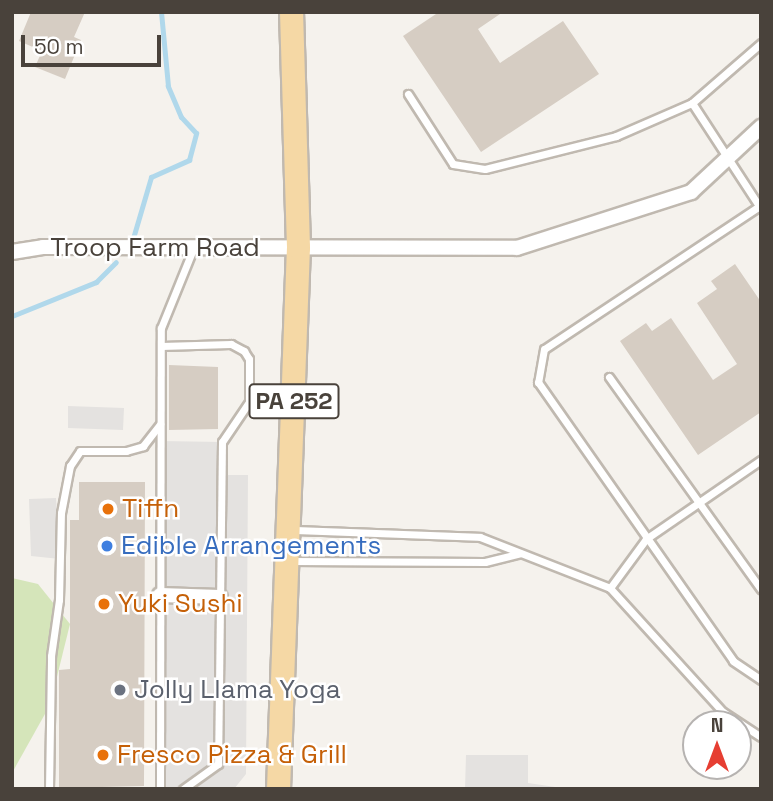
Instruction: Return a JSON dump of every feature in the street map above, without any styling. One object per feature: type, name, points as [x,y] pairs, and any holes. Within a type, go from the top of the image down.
[{"type":"main road","name":"PA 252","points":[[278,789],[290,530],[298,247],[291,12]]},
{"type":"street","name":"Troop Farm Road","points":[[12,252],[43,247],[517,248],[691,192],[761,127]]},
{"type":"street","points":[[160,595],[220,597]]},
{"type":"lane","points":[[408,94],[453,164],[485,169],[616,136],[692,103],[761,43]]},
{"type":"lane","points":[[692,103],[760,207],[544,349],[538,382],[733,661],[761,681]]},
{"type":"lane","points":[[160,789],[161,328],[193,249]]},
{"type":"lane","points":[[161,346],[231,344],[244,351],[249,359],[249,402],[222,442],[218,764],[183,789]]},
{"type":"lane","points":[[609,377],[761,589]]},
{"type":"lane","points":[[49,789],[51,656],[65,483],[80,451],[126,451],[143,446],[160,423]]},
{"type":"lane","points":[[610,588],[646,539],[761,460]]},
{"type":"lane","points":[[290,530],[480,537],[610,588],[723,712],[761,737]]},
{"type":"lane","points":[[288,561],[485,562],[521,553]]},
{"type":"green space","points":[[12,578],[38,584],[70,624],[50,705],[12,773]]},
{"type":"shaded area","points":[[68,406],[124,408],[123,430],[68,428]]},
{"type":"shaded area","points":[[160,441],[222,442],[222,475],[248,475],[246,774],[234,789],[59,789],[159,787]]},
{"type":"shaded area","points":[[56,498],[60,559],[31,556],[29,499]]},
{"type":"shaded area","points":[[466,755],[528,755],[528,783],[569,789],[465,789]]},
{"type":"building","points":[[31,12],[85,12],[74,37],[81,40],[65,79],[35,67],[42,51],[19,41]]},
{"type":"building","points":[[439,12],[503,12],[478,29],[500,63],[563,21],[599,74],[481,152],[403,36]]},
{"type":"building","points":[[735,264],[761,302],[761,412],[698,455],[620,341],[646,323],[652,331],[671,318],[713,380],[737,364],[697,303],[717,289],[711,281]]},
{"type":"building","points":[[169,365],[218,367],[218,429],[169,430]]},
{"type":"building","points":[[79,482],[145,482],[144,786],[59,788],[59,670],[70,669],[70,520],[79,520]]},
{"type":"waterway","points":[[131,245],[151,177],[189,160],[196,133],[181,117],[168,86],[161,12]]},
{"type":"waterway","points":[[12,316],[96,282],[116,262]]},
{"type":"place","name":"Tiffn","points":[[108,509]]},
{"type":"place","name":"Edible Arrangements","points":[[107,546]]},
{"type":"place","name":"Yuki Sushi","points":[[104,604]]},
{"type":"place","name":"Jolly Llama Yoga","points":[[120,690]]},
{"type":"place","name":"Fresco Pizza & Grill","points":[[103,755]]}]
